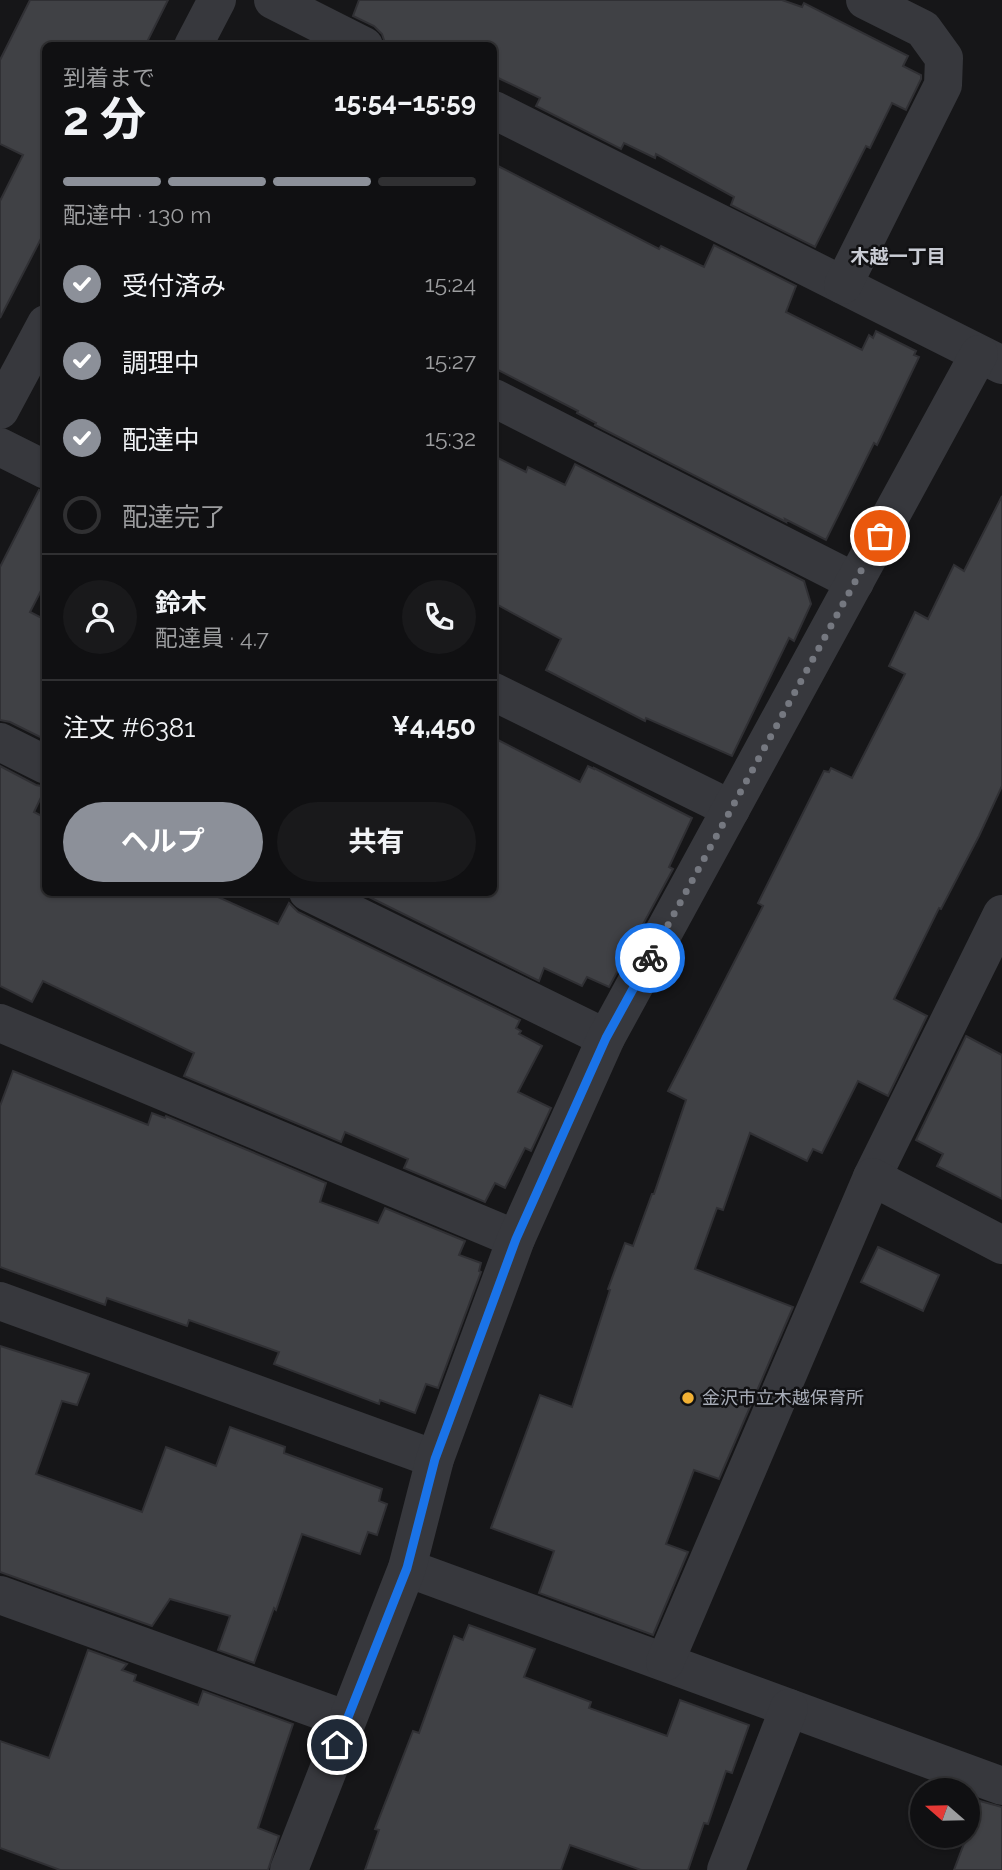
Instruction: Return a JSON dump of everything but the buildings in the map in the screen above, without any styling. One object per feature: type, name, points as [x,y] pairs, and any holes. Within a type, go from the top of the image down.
[{"type":"street","points":[[195,42],[218,0]]},
{"type":"street","points":[[273,0],[356,42]]},
{"type":"street","points":[[843,285],[943,85],[944,58],[929,15],[865,0]]},
{"type":"street","points":[[289,1870],[407,1568],[435,1459],[516,1239],[606,1038],[855,582],[991,360],[497,112]]},
{"type":"street","points":[[0,410],[42,331]]},
{"type":"street","points":[[497,400],[855,582]]},
{"type":"street","points":[[0,447],[42,468]]},
{"type":"street","points":[[497,693],[731,809]]},
{"type":"street","points":[[0,743],[42,763]]},
{"type":"street","points":[[316,896],[606,1038]]},
{"type":"street","points":[[665,1662],[872,1177],[1002,914]]},
{"type":"street","points":[[0,1023],[516,1239]]},
{"type":"street","points":[[872,1177],[1002,1245]]},
{"type":"street","points":[[0,1301],[435,1459]]},
{"type":"street","points":[[407,1568],[1002,1786]]},
{"type":"street","points":[[0,1595],[347,1720]]},
{"type":"street","points":[[726,1870],[789,1708]]},
{"type":"way so far","points":[[650,958],[880,536]]},
{"type":"place","name":"金沢市立木越保育所","points":[[688,1398]]},
{"type":"district","name":"木越一丁目","points":[[898,256]]},
{"type":"route","points":[[337,1745],[407,1568],[435,1459],[516,1239],[606,1038],[650,958]]}]
